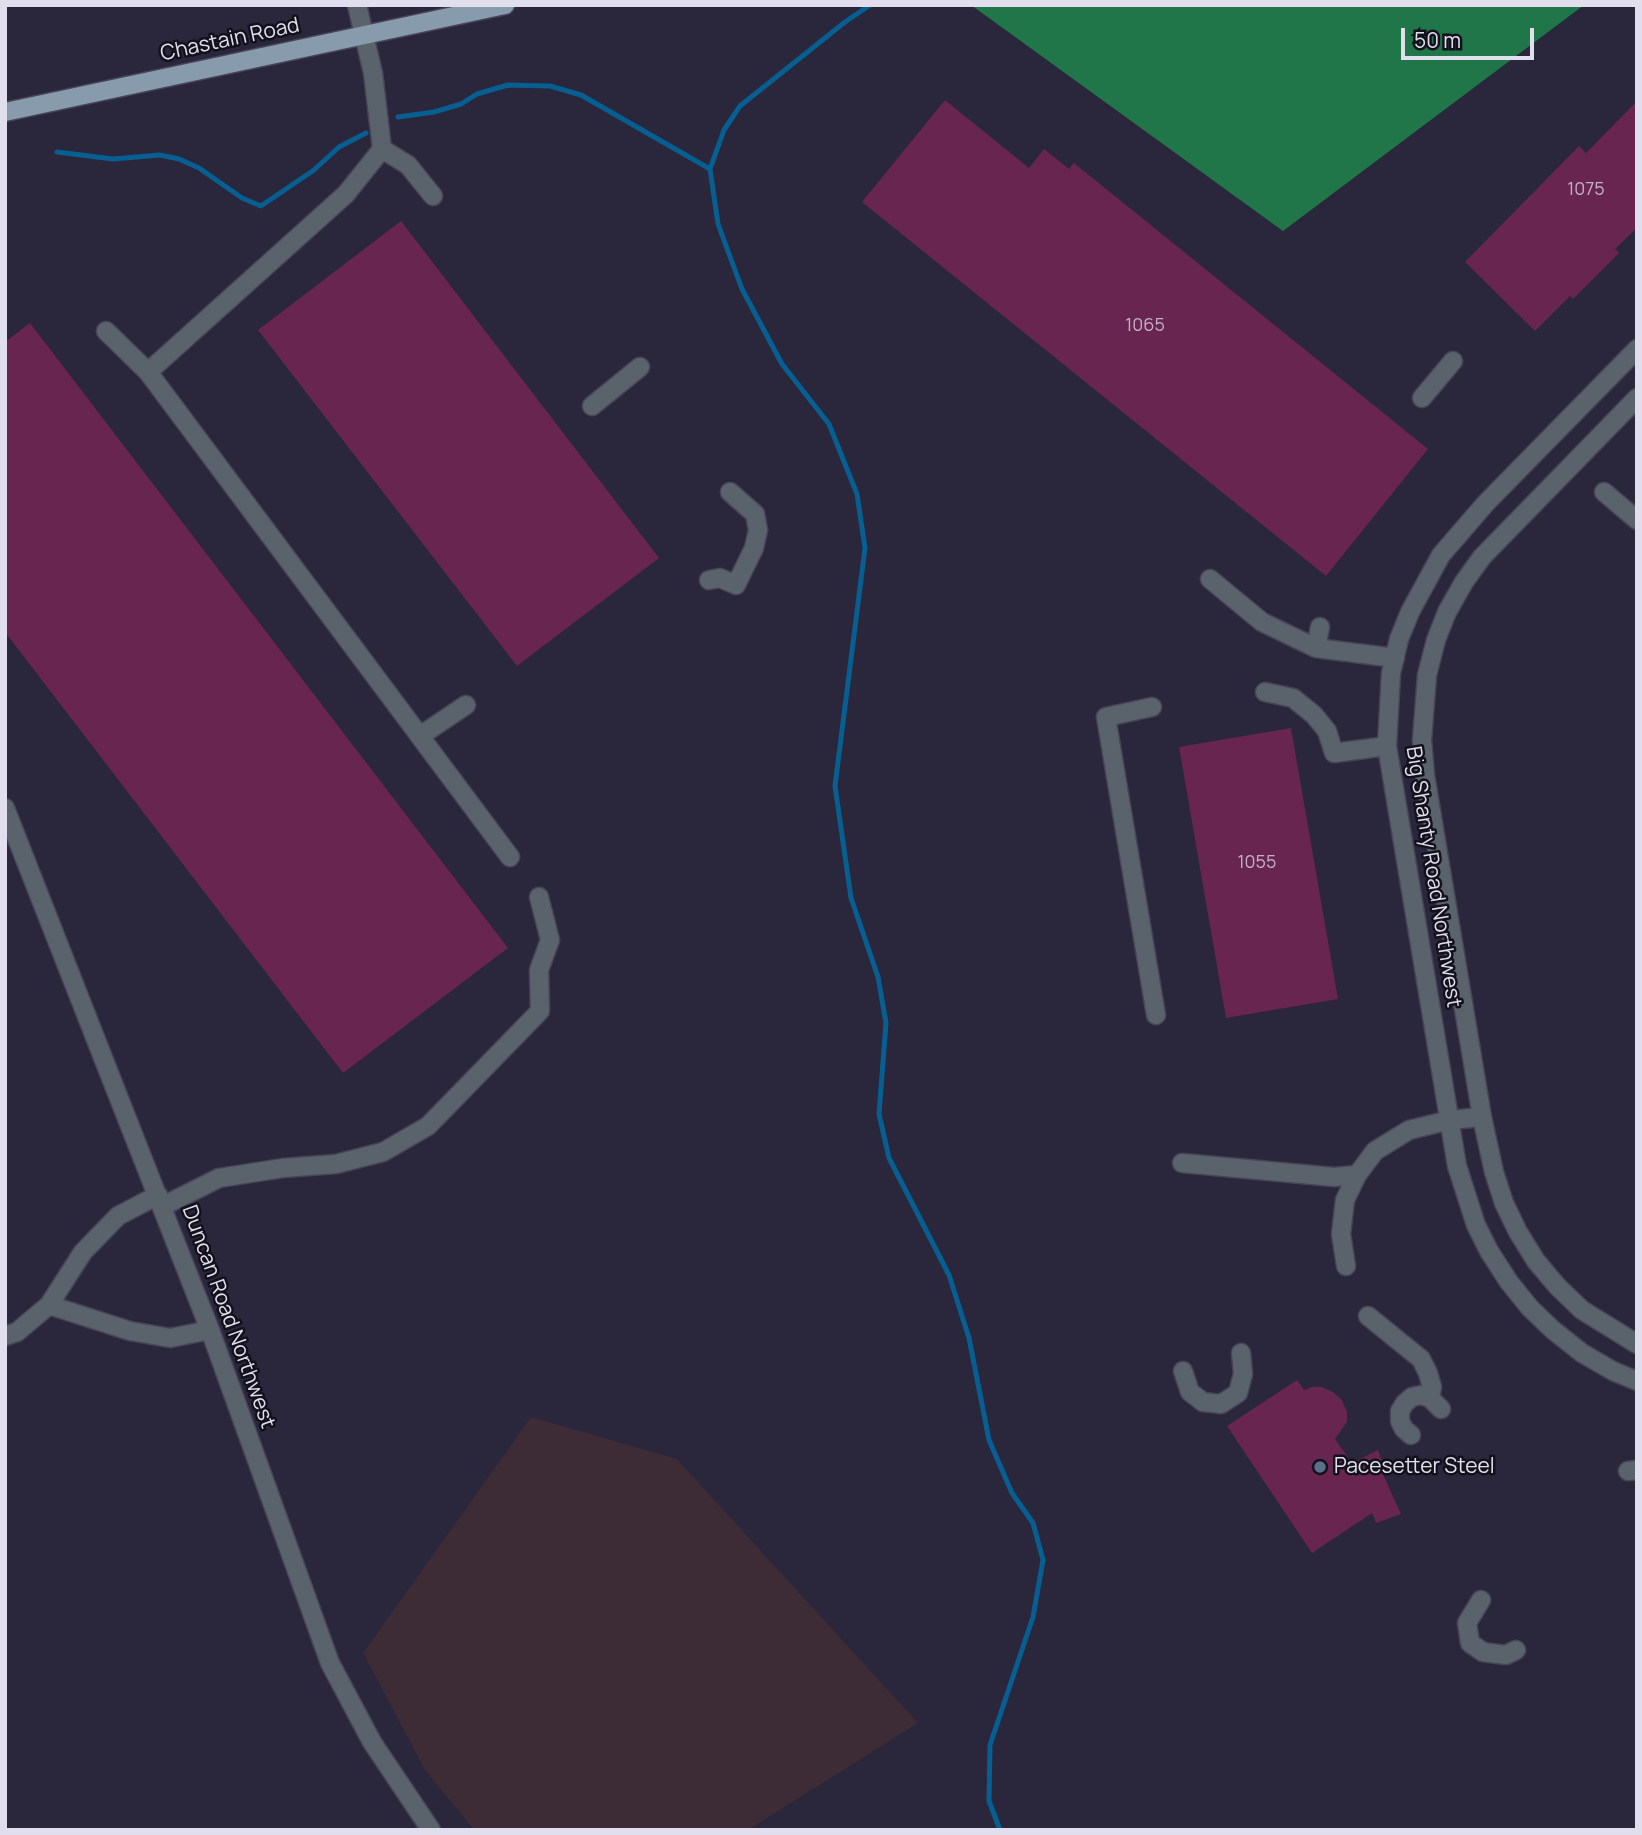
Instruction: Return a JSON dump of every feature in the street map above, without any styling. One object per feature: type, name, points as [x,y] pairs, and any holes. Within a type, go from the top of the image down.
[{"type":"main road","name":"Chastain Road","points":[[5,112],[505,5]]},
{"type":"street","points":[[148,372],[346,194],[382,149],[373,73],[356,5]]},
{"type":"street","points":[[382,149],[408,165],[433,196]]},
{"type":"street","points":[[106,331],[148,372],[510,857]]},
{"type":"street","name":"Big Shanty Road Northwest","points":[[1637,349],[1486,503],[1441,555],[1410,612],[1395,659],[1388,703],[1388,746],[1394,796],[1457,1166],[1465,1197],[1489,1251],[1530,1308],[1582,1353],[1637,1381]]},
{"type":"street","points":[[1422,398],[1452,361]]},
{"type":"street","points":[[592,406],[640,367]]},
{"type":"street","name":"Big Shanty Road Northwest","points":[[1637,398],[1482,557],[1464,582],[1447,612],[1436,640],[1427,675],[1422,740],[1425,775],[1482,1117],[1504,1203],[1536,1261],[1557,1286],[1581,1310],[1637,1344]]},
{"type":"street","points":[[709,580],[720,578],[736,585],[744,572],[756,539],[758,530],[755,514],[730,492]]},
{"type":"street","points":[[1604,492],[1637,520]]},
{"type":"street","points":[[1210,579],[1262,622],[1317,648],[1395,659]]},
{"type":"street","points":[[1317,648],[1320,627]]},
{"type":"street","points":[[1265,692],[1293,698],[1314,715],[1327,731],[1334,753],[1388,746]]},
{"type":"street","points":[[420,736],[466,705]]},
{"type":"street","points":[[1152,707],[1106,717],[1156,1014]]},
{"type":"street","name":"Duncan Road Northwest","points":[[5,808],[210,1330],[330,1663],[372,1742],[431,1830]]},
{"type":"street","points":[[5,1336],[18,1332],[49,1305],[83,1251],[118,1216],[219,1178],[284,1168],[336,1164],[383,1152],[428,1126],[540,1011],[540,970],[550,940],[538,897]]},
{"type":"street","points":[[1346,1266],[1340,1234],[1345,1200],[1357,1175],[1375,1151],[1397,1135],[1423,1125],[1482,1117]]},
{"type":"street","points":[[1182,1163],[1335,1177],[1357,1175]]},
{"type":"street","points":[[49,1305],[130,1331],[170,1338],[210,1330]]},
{"type":"street","points":[[1368,1316],[1421,1359],[1428,1373],[1435,1404],[1421,1395],[1412,1397],[1400,1411],[1404,1429],[1411,1435]]},
{"type":"street","points":[[1183,1371],[1190,1392],[1203,1402],[1221,1404],[1238,1393],[1243,1374],[1241,1353]]},
{"type":"street","points":[[1481,1600],[1467,1623],[1470,1643],[1483,1652],[1506,1655],[1516,1650]]},
{"type":"shaded area","points":[[531,1417],[677,1459],[918,1723],[748,1830],[474,1830],[425,1770],[363,1653]]},
{"type":"green space","points":[[971,5],[1584,5],[1283,231]]},
{"type":"building","points":[[945,100],[1029,168],[1044,149],[1069,169],[1074,163],[1428,449],[1326,576],[862,202]]},
{"type":"building","points":[[1637,101],[1637,228],[1615,249],[1619,253],[1573,299],[1570,296],[1535,331],[1465,262],[1579,146],[1586,153]]},
{"type":"building","points":[[401,221],[659,558],[517,666],[258,330]]},
{"type":"building","points":[[30,323],[508,948],[343,1073],[5,632],[5,342]]},
{"type":"building","points":[[1291,728],[1338,999],[1226,1018],[1179,747]]},
{"type":"building","name":"Pacesetter Steel","points":[[1297,1380],[1304,1390],[1322,1387],[1342,1400],[1347,1412],[1347,1422],[1335,1439],[1352,1463],[1378,1450],[1386,1472],[1382,1472],[1401,1514],[1376,1523],[1372,1513],[1312,1553],[1227,1426]]},
{"type":"waterway","points":[[870,5],[740,106],[724,130],[710,169],[718,224],[742,289],[782,364],[829,424],[857,494],[865,548],[835,786],[851,898],[878,977],[886,1023],[879,1114],[889,1158],[949,1275],[969,1338],[989,1440],[1012,1493],[1033,1523],[1043,1560],[1033,1617],[990,1745],[989,1801],[1000,1830]]},
{"type":"waterway","points":[[398,117],[434,112],[461,104],[477,94],[508,85],[550,86],[581,95],[710,169]]},
{"type":"waterway","points":[[57,152],[113,159],[160,155],[179,159],[199,168],[242,198],[261,206],[314,170],[339,147],[366,133]]},
{"type":"place","name":"Pacesetter Steel","points":[[1320,1467]]}]
